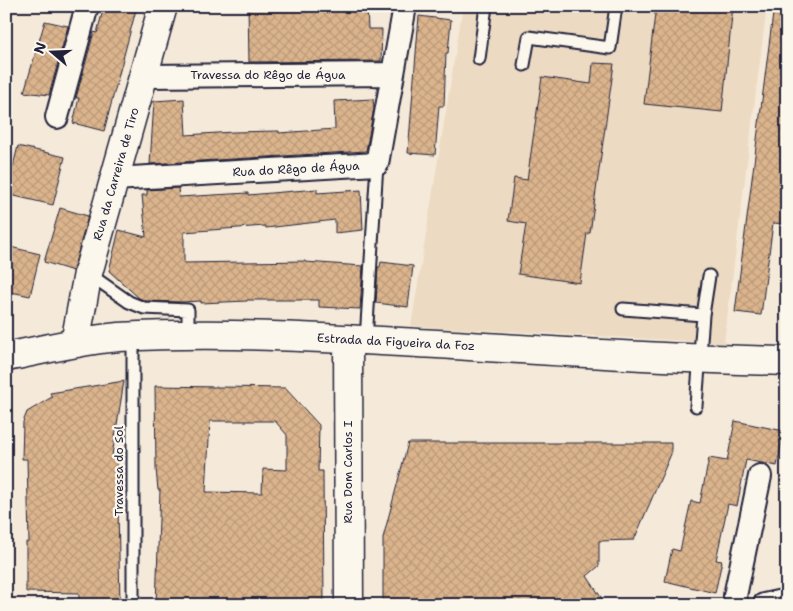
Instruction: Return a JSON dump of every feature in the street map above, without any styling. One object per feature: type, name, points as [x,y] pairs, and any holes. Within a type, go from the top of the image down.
[{"type":"main road","name":"Rua da Carreira de Tiro","points":[[75,343],[88,274],[163,6]]},
{"type":"main road","name":"Estrada da Figueira da Foz","points":[[6,357],[75,343],[133,337],[188,335],[357,339],[700,359],[787,361]]},
{"type":"main road","name":"Rua Dom Carlos I","points":[[349,605],[357,339]]},
{"type":"street","points":[[57,117],[87,6]]},
{"type":"street","name":"Rua do Rêgo de Água","points":[[114,179],[377,164],[405,6]]},
{"type":"street","name":"Travessa do Rêgo de Água","points":[[143,76],[392,74]]},
{"type":"street","points":[[737,605],[735,596],[760,476]]},
{"type":"street","points":[[764,605],[787,600]]},
{"type":"lane","points":[[479,59],[486,6]]},
{"type":"lane","points":[[524,65],[529,37],[610,48],[616,6]]},
{"type":"lane","points":[[357,339],[377,164]]},
{"type":"lane","points":[[88,274],[129,302],[144,308],[188,310],[188,335]]},
{"type":"lane","points":[[696,406],[703,315],[709,276]]},
{"type":"lane","points":[[623,309],[703,315]]},
{"type":"lane","name":"Travessa do Sol","points":[[133,337],[133,605]]},
{"type":"shaded area","points":[[463,6],[767,6],[724,343],[411,326]]},
{"type":"building","points":[[104,6],[137,6],[104,131],[73,123],[79,98],[76,98],[94,32],[97,33]]},
{"type":"building","points":[[248,6],[367,6],[368,29],[382,29],[381,61],[249,62]]},
{"type":"building","points":[[656,6],[733,6],[722,112],[644,104]]},
{"type":"building","points":[[774,6],[787,6],[787,224],[773,223],[761,315],[735,312]]},
{"type":"building","points":[[419,16],[451,20],[448,53],[446,53],[444,106],[439,106],[435,155],[408,153]]},
{"type":"building","points":[[45,21],[68,26],[49,95],[24,92]]},
{"type":"building","points":[[593,63],[614,64],[590,233],[587,233],[580,283],[518,274],[526,224],[508,221],[514,178],[527,180],[542,77],[591,84]]},
{"type":"building","points":[[184,99],[186,135],[279,131],[279,133],[335,129],[334,101],[373,99],[374,108],[366,151],[150,164],[154,101]]},
{"type":"building","points":[[18,146],[65,157],[53,205],[6,194]]},
{"type":"building","points":[[178,188],[179,197],[248,193],[248,195],[317,189],[317,193],[361,190],[363,230],[335,233],[335,220],[266,228],[265,226],[184,232],[184,263],[305,261],[363,266],[360,309],[319,307],[319,300],[247,300],[201,303],[201,301],[146,301],[139,298],[109,271],[119,230],[146,237],[142,195],[147,195],[147,190]]},
{"type":"building","points":[[60,208],[88,216],[73,271],[44,262]]},
{"type":"building","points":[[6,246],[40,254],[30,296],[6,291]]},
{"type":"building","points":[[381,262],[413,266],[408,307],[376,303],[378,267],[380,267]]},
{"type":"building","points":[[124,381],[112,456],[117,456],[120,605],[79,605],[79,593],[26,592],[26,542],[29,542],[27,459],[22,459],[23,422],[27,412],[52,397],[50,393]]},
{"type":"building","points":[[155,386],[285,388],[319,425],[318,471],[323,471],[324,605],[156,605],[160,490],[158,490]],"holes":[[[210,421],[275,421],[287,435],[287,470],[263,469],[262,493],[206,492]]]},
{"type":"building","points":[[735,421],[784,431],[777,466],[746,460],[737,506],[728,504],[716,560],[722,561],[715,593],[665,581],[672,549],[680,551],[691,501],[700,503],[709,458],[727,461]]},
{"type":"building","points":[[408,443],[671,443],[671,454],[634,540],[599,541],[599,566],[587,576],[606,605],[383,605],[383,538]]}]
